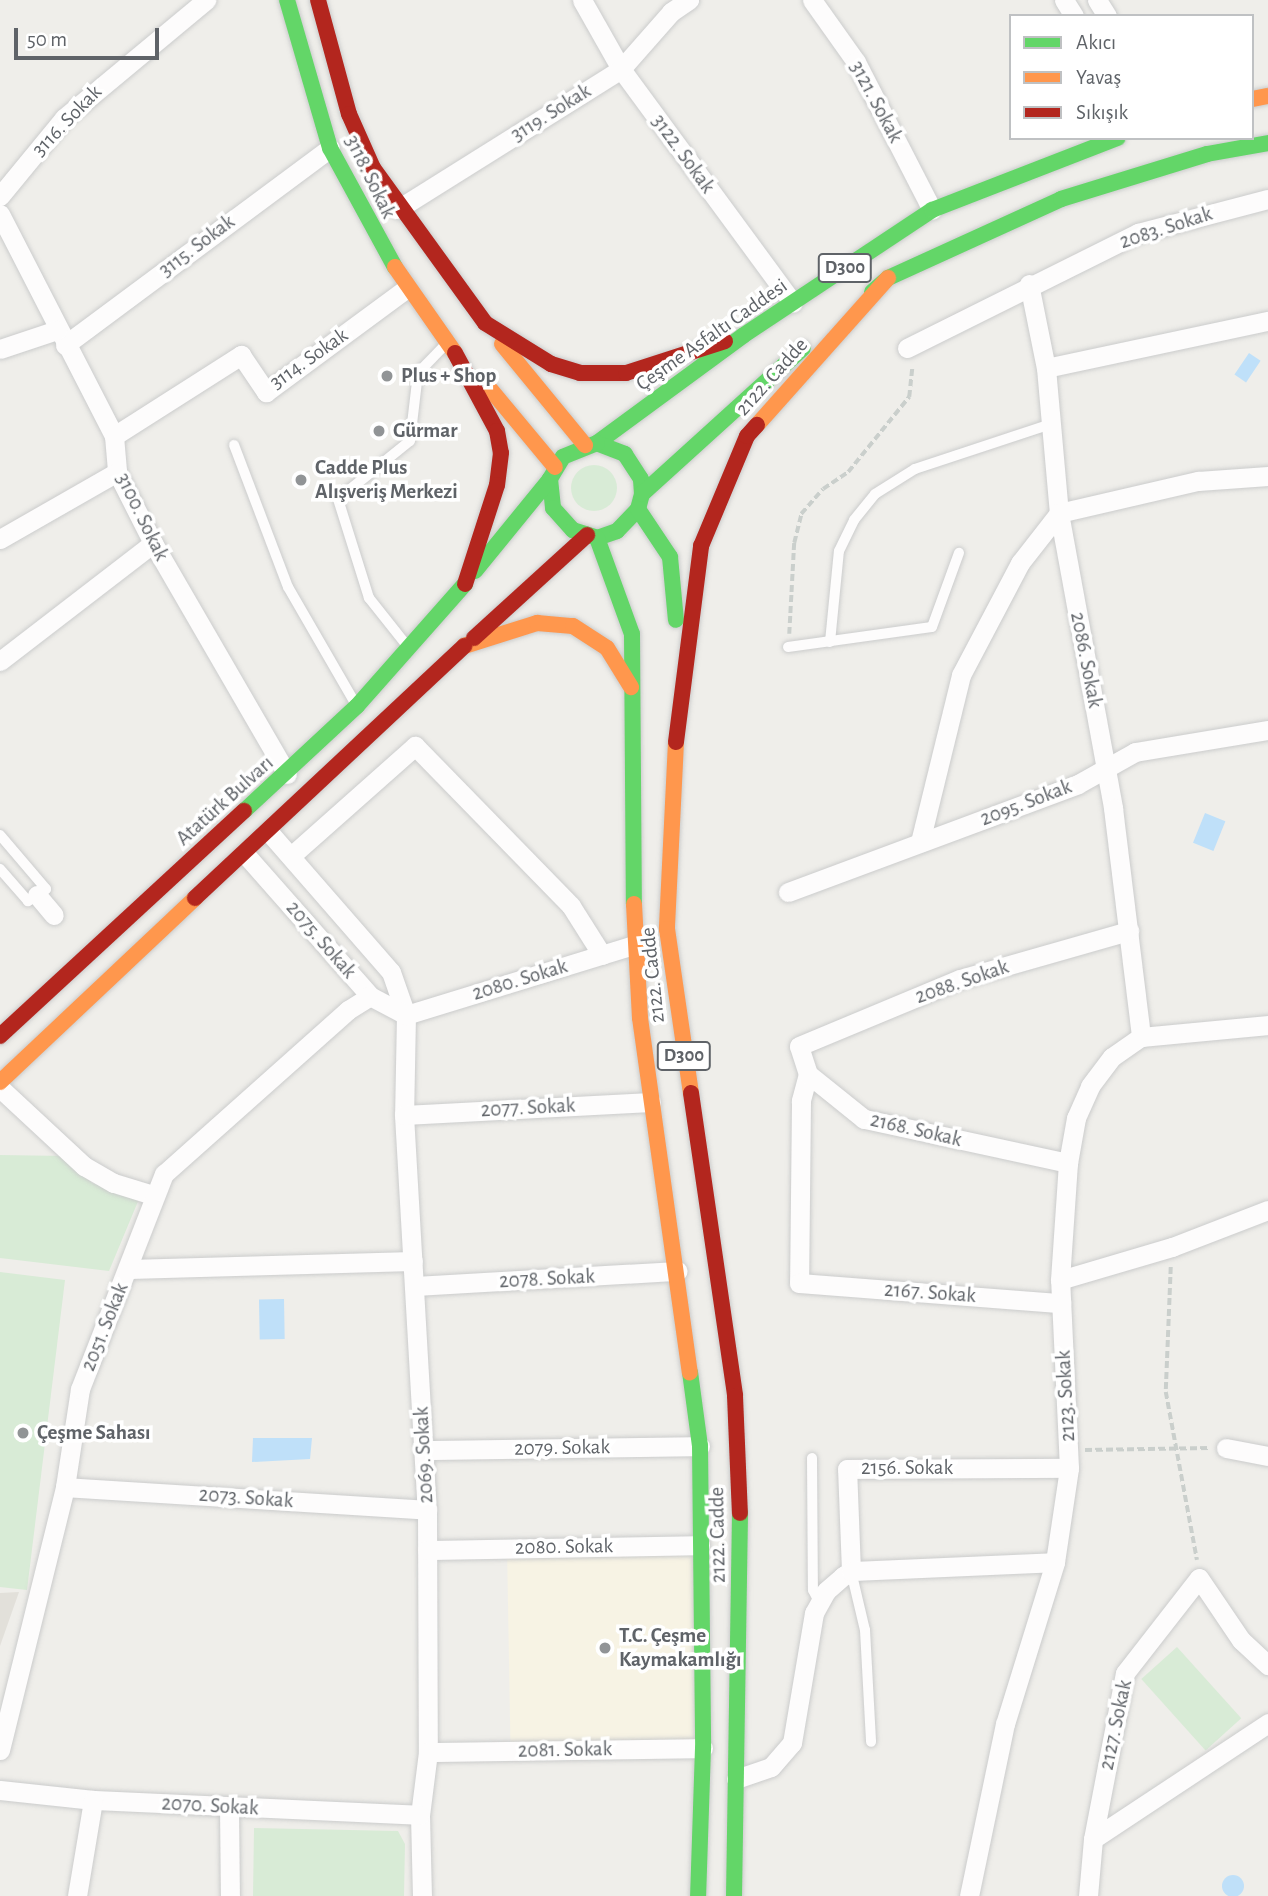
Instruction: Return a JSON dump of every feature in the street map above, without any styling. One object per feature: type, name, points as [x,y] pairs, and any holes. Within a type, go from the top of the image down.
[{"type":"main road","name":"3118. Sokak","points":[[287,0],[330,148],[407,288],[451,348]]},
{"type":"main road","name":"3118. Sokak","points":[[318,0],[349,114],[398,209],[485,323],[591,444]]},
{"type":"main road","name":"Çeşme Asfaltı Caddesi","points":[[591,444],[744,335],[932,210],[1113,140]]},
{"type":"main road","name":"D300","points":[[888,278],[1060,199],[1207,154],[1268,143]]},
{"type":"main road","points":[[0,1083],[464,646],[592,537],[617,531],[640,501],[780,366],[888,278]]},
{"type":"main road","name":"2122. Cadde","points":[[734,1896],[742,1555],[735,1396],[667,929],[677,720],[701,546],[747,436],[888,278]]},
{"type":"main road","points":[[485,323],[551,363],[580,373],[626,373],[744,335]]},
{"type":"main road","points":[[451,348],[553,473],[553,508],[567,525],[592,537]]},
{"type":"main road","points":[[451,348],[497,431],[501,453],[497,485],[465,584]]},
{"type":"main road","name":"D300","points":[[465,584],[553,473],[591,444]]},
{"type":"main road","points":[[591,444],[625,454],[638,472],[640,501],[670,556],[676,589],[677,720]]},
{"type":"main road","name":"2122. Cadde","points":[[592,537],[632,635],[634,945],[651,1102],[678,1271],[700,1446],[702,1748],[698,1896]]},
{"type":"main road","name":"Atatürk Bulvarı","points":[[0,1036],[287,774],[357,706],[411,650],[465,584]]},
{"type":"main road","points":[[464,646],[537,623],[573,626],[607,648],[633,692]]},
{"type":"street","name":"3116. Sokak","points":[[0,196],[64,118],[206,0]]},
{"type":"street","name":"3122. Sokak","points":[[582,0],[621,69],[793,303]]},
{"type":"street","name":"3119. Sokak","points":[[398,209],[621,69],[671,12],[689,0]]},
{"type":"street","name":"3121. Sokak","points":[[812,0],[856,62],[932,210]]},
{"type":"street","name":"3115. Sokak","points":[[0,349],[61,337],[330,148]]},
{"type":"street","name":"2083. Sokak","points":[[907,348],[1029,284],[1138,233],[1268,199]]},
{"type":"street","name":"3100. Sokak","points":[[0,214],[114,436],[117,472],[153,543],[287,774]]},
{"type":"street","name":"2086. Sokak","points":[[1029,284],[1046,368],[1059,513],[1107,768],[1141,1037]]},
{"type":"street","name":"3114. Sokak","points":[[114,436],[242,355],[266,392],[407,288]]},
{"type":"street","points":[[1046,368],[1268,321]]},
{"type":"street","points":[[0,540],[117,472]]},
{"type":"street","points":[[920,842],[961,675],[1020,563],[1059,513],[1198,481],[1268,476]]},
{"type":"street","points":[[0,661],[153,543]]},
{"type":"street","name":"2095. Sokak","points":[[788,892],[1078,784],[1135,752],[1268,730]]},
{"type":"street","points":[[290,856],[415,746],[571,906],[602,955]]},
{"type":"street","points":[[268,831],[391,972],[406,1015]]},
{"type":"street","name":"2075. Sokak","points":[[245,854],[370,996],[406,1015]]},
{"type":"street","points":[[37,895],[54,915]]},
{"type":"street","name":"2088. Sokak","points":[[808,1074],[799,1046],[960,979],[1129,931]]},
{"type":"street","name":"2080. Sokak","points":[[406,1015],[634,945]]},
{"type":"street","name":"2051. Sokak","points":[[0,1750],[65,1487],[80,1389],[97,1337],[130,1269],[153,1195],[178,1157],[370,996]]},
{"type":"street","name":"2069. Sokak","points":[[406,1015],[404,1115],[427,1510],[428,1752],[420,1815],[422,1896]]},
{"type":"street","name":"2123. Sokak","points":[[969,1896],[1005,1724],[1055,1562],[1069,1459],[1060,1280],[1068,1163],[1076,1118],[1090,1086],[1112,1056],[1141,1037],[1268,1025]]},
{"type":"street","name":"2168. Sokak","points":[[808,1074],[863,1119],[1068,1163]]},
{"type":"street","name":"2167. Sokak","points":[[808,1074],[800,1113],[799,1283],[1061,1303]]},
{"type":"street","points":[[0,1088],[84,1166],[114,1183],[153,1195]]},
{"type":"street","name":"2077. Sokak","points":[[404,1115],[651,1102]]},
{"type":"street","points":[[1060,1280],[1172,1247],[1268,1210]]},
{"type":"street","points":[[130,1269],[413,1261]]},
{"type":"street","name":"2078. Sokak","points":[[415,1286],[678,1271]]},
{"type":"street","name":"2079. Sokak","points":[[425,1450],[700,1446]]},
{"type":"street","points":[[1226,1448],[1268,1456]]},
{"type":"street","name":"2156. Sokak","points":[[851,1571],[847,1469],[1069,1459]]},
{"type":"street","name":"2073. Sokak","points":[[65,1487],[427,1510]]},
{"type":"street","name":"2080. Sokak","points":[[427,1550],[700,1545]]},
{"type":"street","points":[[736,1779],[771,1767],[792,1743],[819,1602],[834,1582],[851,1571],[1055,1562]]},
{"type":"street","points":[[1199,1578],[1241,1640],[1268,1665]]},
{"type":"street","name":"2127. Sokak","points":[[1088,1896],[1093,1839],[1125,1673],[1199,1578]]},
{"type":"street","points":[[1093,1839],[1268,1723]]},
{"type":"street","name":"2081. Sokak","points":[[428,1752],[702,1748]]},
{"type":"street","name":"2070. Sokak","points":[[0,1790],[93,1800],[420,1815]]},
{"type":"street","points":[[78,1896],[93,1800]]},
{"type":"street","points":[[229,1807],[230,1896]]},
{"type":"lane","points":[[411,650],[369,598],[338,499],[410,441],[418,373],[451,348]]},
{"type":"lane","points":[[830,642],[839,551],[854,520],[875,494],[915,468],[1051,424]]},
{"type":"lane","points":[[234,445],[288,587],[357,706]]},
{"type":"lane","points":[[788,647],[932,627],[959,553]]},
{"type":"lane","points":[[0,835],[46,889],[27,901],[0,869]]},
{"type":"lane","points":[[811,1458],[813,1590],[819,1602]]},
{"type":"lane","points":[[851,1571],[865,1630],[871,1742]]},
{"type":"path","points":[[788,647],[796,526],[811,500],[848,471],[909,397],[914,374],[907,348]]},
{"type":"path","points":[[1172,1247],[1166,1392],[1180,1447],[1199,1578]]},
{"type":"path","points":[[1069,1459],[1180,1447],[1226,1448]]},
{"type":"shaded area","name":"T.C. Çeşme Kaymakamlığı","points":[[700,1545],[704,1748],[511,1751],[507,1548]]},
{"type":"shaded area","points":[[19,1592],[0,1646],[0,1593]]},
{"type":"green space","points":[[594,465],[610,472],[617,488],[610,504],[594,511],[578,504],[571,488],[578,472]]},
{"type":"green space","points":[[0,1155],[66,1156],[92,1183],[139,1199],[109,1271],[0,1258]]},
{"type":"green space","name":"Çeşme Sahası","points":[[0,1272],[65,1280],[27,1590],[0,1587]]},
{"type":"green space","points":[[1177,1647],[1241,1718],[1206,1750],[1141,1679]]},
{"type":"green space","points":[[254,1828],[398,1831],[405,1844],[404,1896],[253,1896]]},
{"type":"water","points":[[1249,353],[1261,361],[1246,382],[1234,375]]},
{"type":"water","points":[[1205,813],[1225,821],[1213,851],[1193,843]]},
{"type":"water","points":[[259,1299],[284,1299],[285,1339],[260,1339]]},
{"type":"water","points":[[253,1438],[312,1438],[310,1459],[252,1462]]},
{"type":"water","points":[[1233,1875],[1243,1882],[1244,1886],[1237,1896],[1233,1897],[1223,1890],[1222,1886],[1229,1876]]},
{"type":"traffic: fast","points":[[287,0],[330,148],[395,267]]},
{"type":"traffic: fast","points":[[597,443],[744,335],[932,210],[1113,140]]},
{"type":"traffic: fast","points":[[872,292],[888,278],[1061,199],[1207,154],[1268,143]]},
{"type":"traffic: fast","points":[[642,494],[641,479],[625,454],[597,443],[563,457],[550,479],[553,508],[573,530],[597,538],[617,531],[638,509],[642,494],[803,348]]},
{"type":"traffic: fast","points":[[475,571],[550,479]]},
{"type":"traffic: fast","points":[[638,509],[670,557],[676,620]]},
{"type":"traffic: fast","points":[[597,538],[632,634],[634,904]]},
{"type":"traffic: fast","points":[[244,811],[357,706],[465,584]]},
{"type":"traffic: fast","points":[[690,1372],[700,1446],[703,1748],[698,1896]]},
{"type":"traffic: fast","points":[[734,1896],[740,1513]]},
{"type":"traffic: slow","points":[[1254,99],[1268,96]]},
{"type":"traffic: slow","points":[[395,267],[455,353]]},
{"type":"traffic: slow","points":[[757,425],[888,278]]},
{"type":"traffic: slow","points":[[502,344],[585,445]]},
{"type":"traffic: slow","points":[[491,390],[555,467]]},
{"type":"traffic: slow","points":[[464,646],[537,623],[573,626],[607,648],[631,687]]},
{"type":"traffic: slow","points":[[676,742],[667,929],[691,1093]]},
{"type":"traffic: slow","points":[[0,1082],[195,898]]},
{"type":"traffic: slow","points":[[634,904],[640,1018],[690,1372]]},
{"type":"traffic: jam","points":[[318,0],[349,114],[373,168],[485,323]]},
{"type":"traffic: jam","points":[[485,323],[551,364],[580,373],[626,373],[725,341]]},
{"type":"traffic: jam","points":[[455,353],[497,431],[501,453],[497,485],[465,584]]},
{"type":"traffic: jam","points":[[676,742],[701,546],[747,436],[757,425]]},
{"type":"traffic: jam","points":[[474,638],[587,535]]},
{"type":"traffic: jam","points":[[195,898],[464,646]]},
{"type":"traffic: jam","points":[[0,1036],[244,811]]},
{"type":"traffic: jam","points":[[691,1093],[735,1396],[740,1513]]},
{"type":"place","name":"Plus + Shop","points":[[387,376]]},
{"type":"place","name":"Gürmar","points":[[379,431]]},
{"type":"place","name":"Cadde Plus Alışveriş Merkezi","points":[[301,480]]},
{"type":"place","name":"Çeşme Sahası","points":[[23,1433]]},
{"type":"place","name":"T.C. Çeşme Kaymakamlığı","points":[[605,1648]]}]
